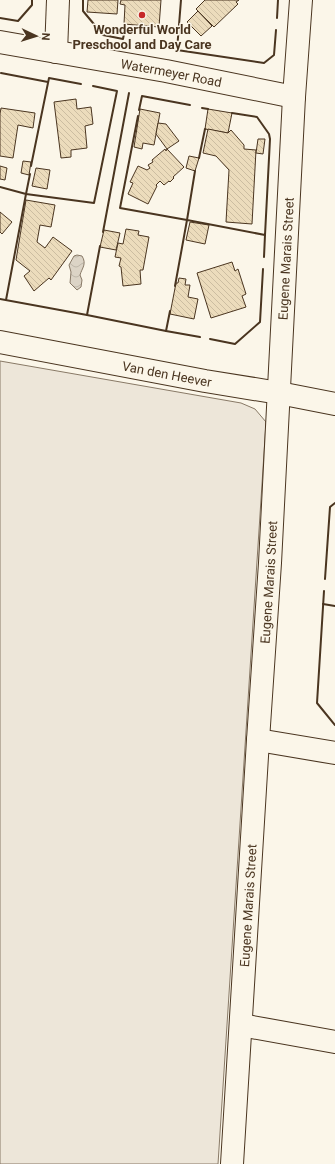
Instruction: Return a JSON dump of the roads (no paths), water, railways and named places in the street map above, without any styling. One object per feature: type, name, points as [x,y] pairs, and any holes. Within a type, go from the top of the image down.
[{"type":"street","points":[[56,52],[58,0]]},
{"type":"street","name":"Eugene Marais Street","points":[[232,1164],[270,563],[294,97],[301,0]]},
{"type":"street","name":"Watermeyer Road","points":[[0,42],[166,71],[294,97]]},
{"type":"street","name":"Van den Heever","points":[[0,342],[335,404]]},
{"type":"street","points":[[258,740],[335,753]]},
{"type":"street","points":[[240,1025],[335,1042]]},
{"type":"water","points":[[74,256],[82,256],[84,266],[80,275],[82,280],[81,287],[77,290],[70,283],[71,272],[69,265]]},
{"type":"place","name":"Wonderful World Preschool and Day Care","points":[[142,15]]}]
